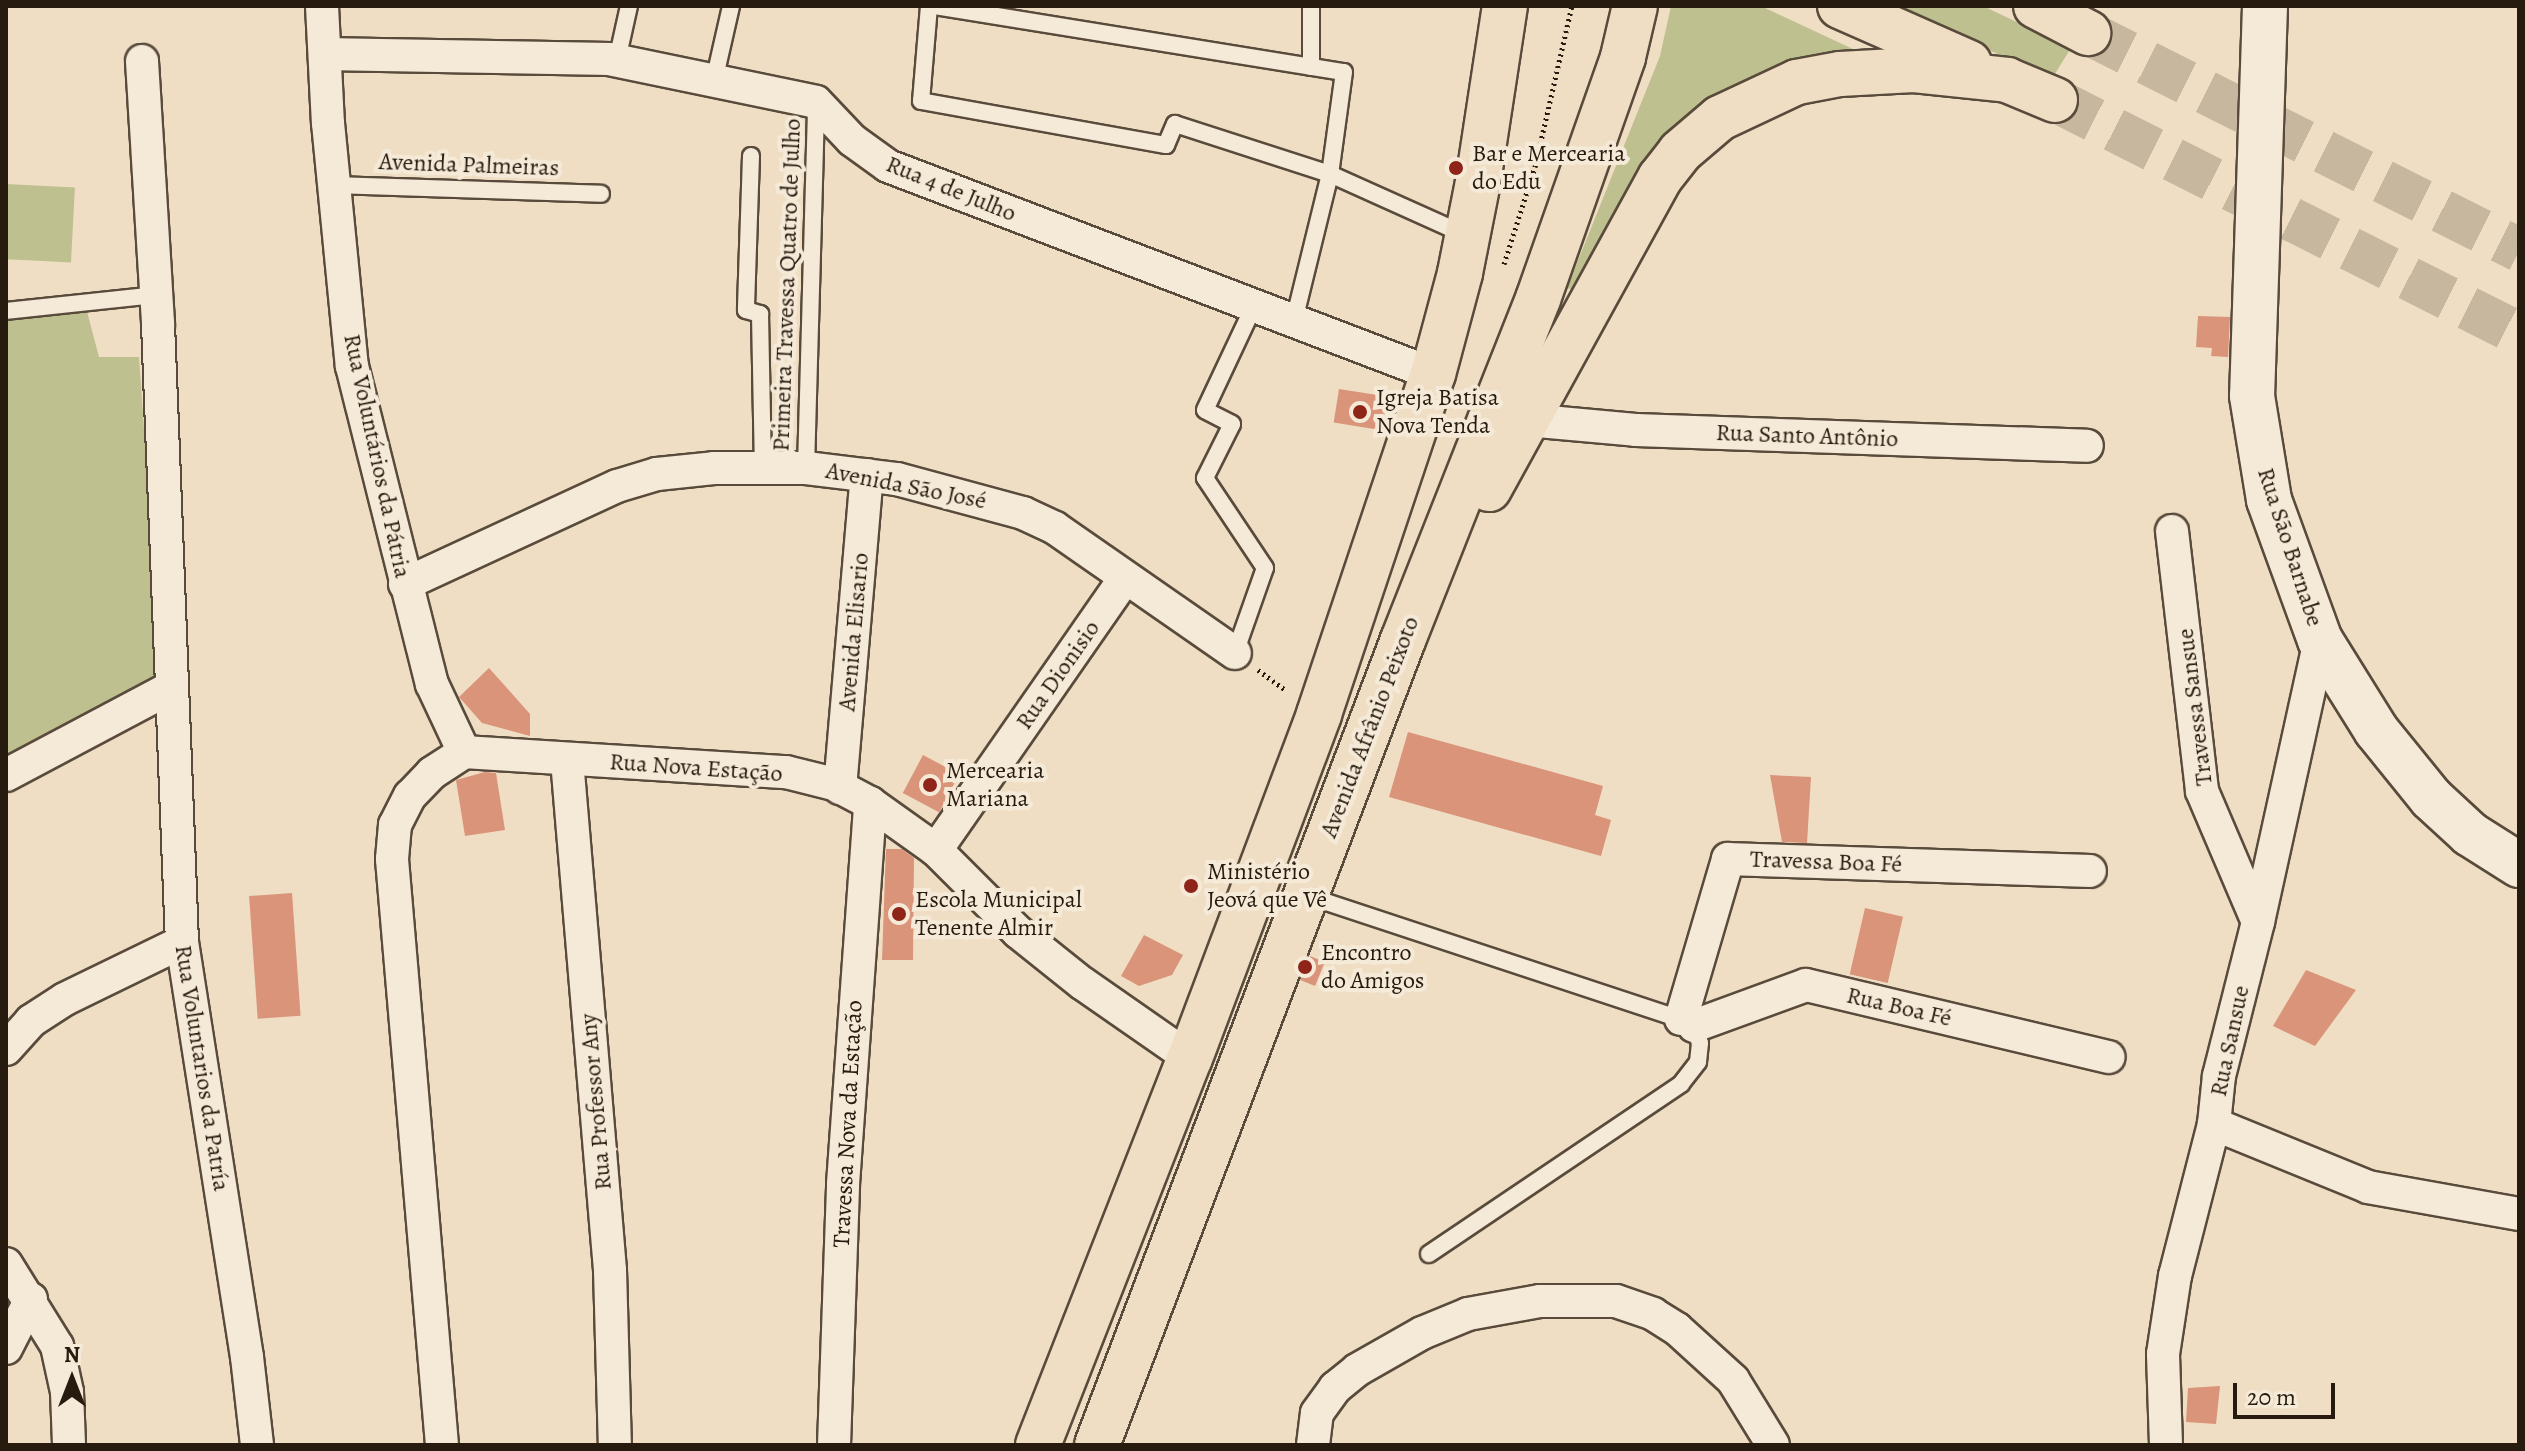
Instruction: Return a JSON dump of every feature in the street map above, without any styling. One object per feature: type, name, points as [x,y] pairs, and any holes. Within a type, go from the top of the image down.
[{"type":"main road","points":[[1038,1445],[1190,1058],[1319,714],[1433,374],[1467,235],[1505,6]]},
{"type":"main road","name":"Avenida Afrânio Peixoto","points":[[1097,1445],[1403,640],[1538,299],[1623,57],[1635,6]]},
{"type":"main road","points":[[1840,6],[2055,100]]},
{"type":"main road","points":[[2036,6],[2088,33]]},
{"type":"main road","points":[[1403,640],[1660,178],[1680,152],[1720,118],[1797,82],[1840,74],[1914,70],[2007,80]]},
{"type":"street","name":"Rua Voluntários da Pátria","points":[[322,6],[334,185],[352,366],[432,684],[464,752]]},
{"type":"street","name":"Rua São Barnabe","points":[[2265,6],[2252,396],[2269,500],[2320,640],[2398,761],[2470,834],[2519,865]]},
{"type":"street","points":[[325,54],[617,60],[816,102]]},
{"type":"street","points":[[6,775],[170,688],[156,295],[142,61]]},
{"type":"street","name":"Rua 4 de Julho","points":[[816,102],[852,140],[888,166],[1433,374]]},
{"type":"street","name":"Rua Santo Antônio","points":[[1527,420],[1636,430],[2087,446]]},
{"type":"street","name":"Avenida São José","points":[[405,584],[617,486],[657,474],[714,468],[806,468],[867,475],[995,502],[1023,513],[1055,528],[1235,653]]},
{"type":"street","name":"Avenida Elisario","points":[[840,788],[867,475]]},
{"type":"street","name":"Travessa Sansue","points":[[2172,531],[2202,791],[2258,922]]},
{"type":"street","name":"Rua Dionisio","points":[[936,850],[1125,578]]},
{"type":"street","name":"Rua Sansue","points":[[2166,1445],[2163,1354],[2175,1276],[2214,1124],[2219,1076],[2258,922],[2320,640]]},
{"type":"street","name":"Rua Voluntarios da Patría","points":[[170,688],[182,942],[247,1357],[257,1445]]},
{"type":"street","points":[[442,1445],[392,859],[395,825],[410,796],[432,773],[464,752]]},
{"type":"street","name":"Rua Nova Estação","points":[[464,752],[786,772],[840,788],[870,803],[936,850],[1018,932],[1082,983],[1190,1058]]},
{"type":"street","name":"Rua Professor Any","points":[[567,760],[610,1270],[615,1445]]},
{"type":"street","name":"Travessa Nova da Estação","points":[[834,1445],[843,1184],[870,803]]},
{"type":"street","name":"Travessa Boa Fé","points":[[1688,1023],[1728,859],[2090,871]]},
{"type":"street","points":[[6,1049],[31,1021],[65,999],[182,942]]},
{"type":"street","name":"Rua Boa Fé","points":[[1688,1023],[1806,985],[2109,1057]]},
{"type":"street","points":[[2214,1124],[2290,1158],[2368,1187],[2519,1214]]},
{"type":"street","points":[[6,1264],[31,1299],[57,1346],[67,1392],[69,1445]]},
{"type":"street","points":[[6,1348],[31,1299]]},
{"type":"street","points":[[1313,1445],[1317,1413],[1335,1388],[1378,1357],[1422,1333],[1468,1314],[1540,1301],[1616,1301],[1653,1314],[1699,1347],[1733,1380],[1773,1445]]},
{"type":"lane","points":[[617,60],[629,6]]},
{"type":"lane","points":[[714,81],[731,6]]},
{"type":"lane","points":[[1294,321],[1330,174],[1344,72],[932,6],[921,101],[1166,145],[1175,124],[1330,174],[1467,235]]},
{"type":"lane","points":[[1311,6],[1311,67]]},
{"type":"lane","name":"Primeira Travessa Quatro de Julho","points":[[806,468],[816,102]]},
{"type":"lane","points":[[751,156],[746,310],[760,314],[763,468]]},
{"type":"lane","name":"Avenida Palmeiras","points":[[334,185],[601,194]]},
{"type":"lane","points":[[6,311],[156,295]]},
{"type":"lane","points":[[1235,653],[1265,568],[1205,478],[1232,424],[1205,410],[1254,306]]},
{"type":"lane","points":[[1306,896],[1688,1023],[1700,1043],[1698,1062],[1681,1084],[1429,1254]]},
{"type":"path","points":[[1235,653],[1319,714]]},
{"type":"green space","points":[[1671,6],[1761,6],[1855,50],[1806,59],[1740,82],[1678,127],[1640,168],[1573,290],[1567,288],[1660,56]]},
{"type":"green space","points":[[1883,6],[1983,6],[2071,48],[2053,77]]},
{"type":"green space","points":[[6,184],[75,188],[71,263],[6,259]]},
{"type":"green space","points":[[85,304],[99,357],[139,357],[161,672],[6,765],[6,318]]},
{"type":"building","points":[[2198,316],[2230,317],[2228,357],[2211,356],[2212,348],[2196,347]]},
{"type":"building","points":[[1339,389],[1393,398],[1388,431],[1334,423]]},
{"type":"building","points":[[489,668],[530,714],[530,736],[482,723],[459,697]]},
{"type":"building","points":[[1408,732],[1603,786],[1595,815],[1611,820],[1601,856],[1389,797]]},
{"type":"building","points":[[923,755],[959,774],[939,812],[903,793]]},
{"type":"building","points":[[485,772],[496,773],[505,830],[465,836],[456,780]]},
{"type":"building","points":[[1770,775],[1811,777],[1807,843],[1782,842]]},
{"type":"building","points":[[886,849],[902,849],[914,858],[913,960],[882,960]]},
{"type":"building","points":[[292,893],[301,1016],[258,1019],[249,896]]},
{"type":"building","points":[[1865,908],[1903,917],[1888,983],[1850,974]]},
{"type":"building","points":[[1144,935],[1183,955],[1172,975],[1139,986],[1121,976]]},
{"type":"building","points":[[1310,956],[1325,962],[1315,986],[1300,980]]},
{"type":"building","points":[[2306,970],[2356,990],[2315,1046],[2273,1026]]},
{"type":"building","points":[[2220,1386],[2216,1424],[2186,1422],[2188,1388]]},
{"type":"tunnel","points":[[2088,33],[2519,250]]},
{"type":"tunnel","points":[[2055,100],[2519,334]]},
{"type":"place","name":"Bar e Mercearia do Edu","points":[[1456,168]]},
{"type":"place","name":"Igreja Batisa Nova Tenda","points":[[1360,412]]},
{"type":"place","name":"Mercearia Mariana","points":[[930,785]]},
{"type":"place","name":"Ministério Jeová que Vê","points":[[1191,886]]},
{"type":"place","name":"Escola Municipal Tenente Almir","points":[[899,914]]},
{"type":"place","name":"Encontro do Amigos","points":[[1305,967]]}]
